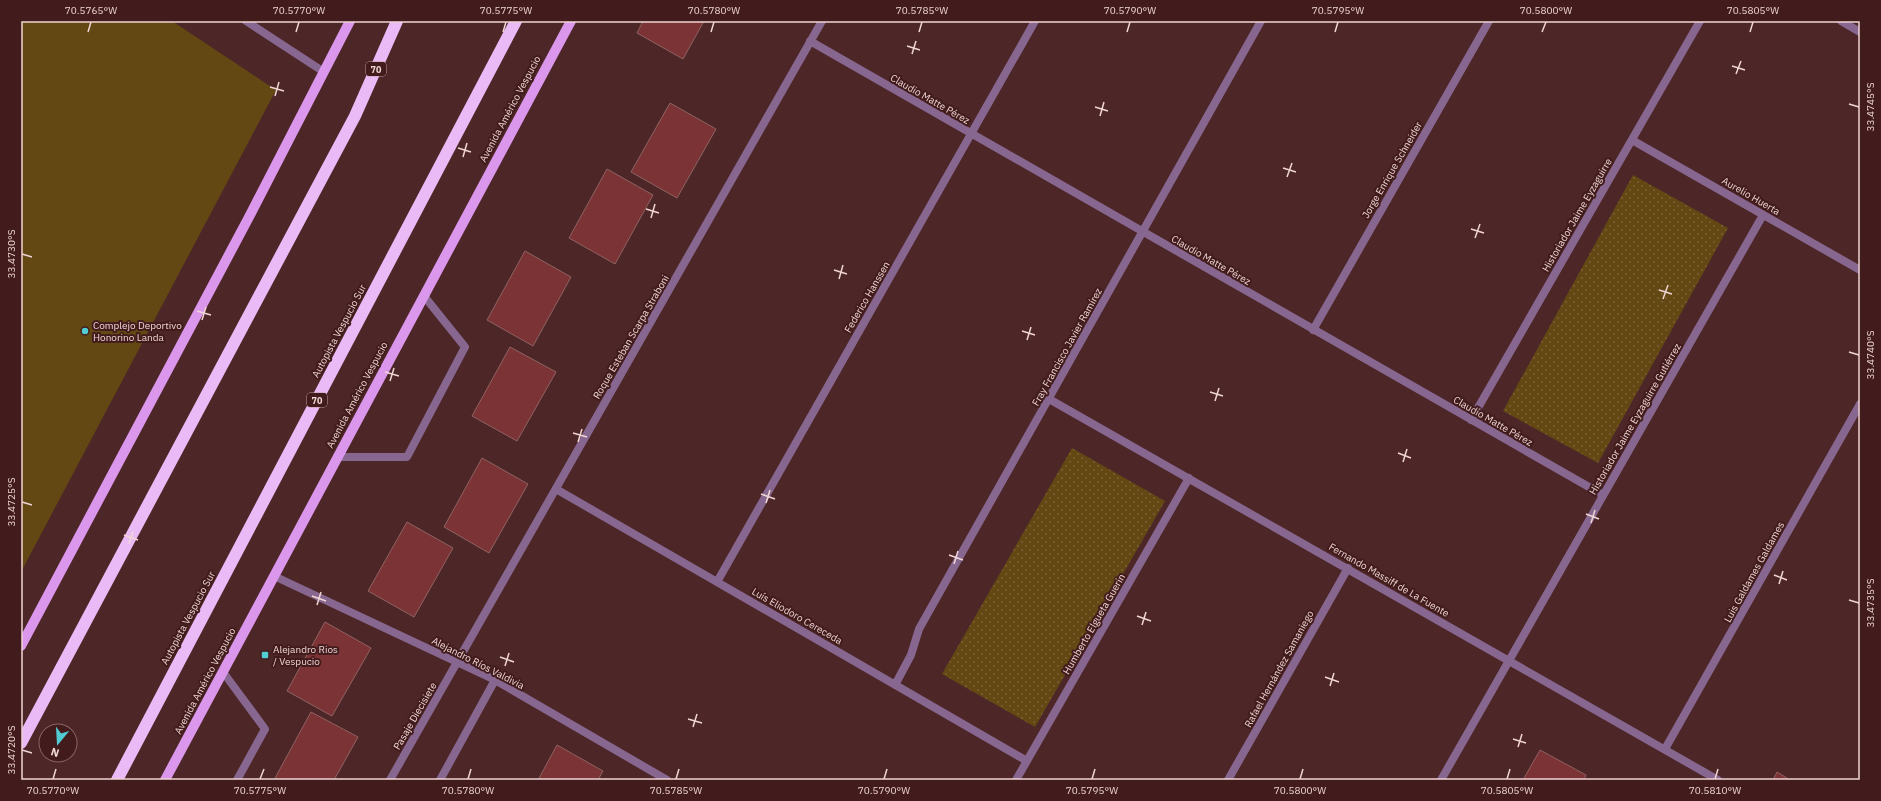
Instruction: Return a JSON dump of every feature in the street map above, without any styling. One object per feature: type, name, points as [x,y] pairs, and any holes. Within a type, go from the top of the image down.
[{"type":"highway","name":"70","points":[[21,744],[355,116],[397,21]]},
{"type":"highway","name":"Autopista Vespucio Sur","points":[[117,780],[516,21]]},
{"type":"main road","points":[[21,646],[246,224],[350,21]]},
{"type":"main road","name":"Avenida Américo Vespucio","points":[[165,780],[571,21]]},
{"type":"street","points":[[246,21],[324,72]]},
{"type":"street","name":"Roque Esteban Scarpa Straboni","points":[[458,663],[822,21]]},
{"type":"street","name":"Federico Hanssen","points":[[717,582],[1035,21]]},
{"type":"street","name":"Fray Francisco Javier Ramírez","points":[[895,684],[912,655],[919,629],[1261,21]]},
{"type":"street","name":"Jorge Enrique Schneider","points":[[1313,330],[1489,21]]},
{"type":"street","name":"Historiador Jaime Eyzaguirre","points":[[1471,420],[1700,21]]},
{"type":"street","points":[[1841,21],[1860,32]]},
{"type":"street","name":"Claudio Matte Pérez","points":[[810,41],[1603,495]]},
{"type":"street","name":"Aurelio Huerta","points":[[1632,140],[1860,270]]},
{"type":"street","name":"Historiador Jaime Eyzaguirre Gutiérrez","points":[[1441,780],[1508,660],[1763,215]]},
{"type":"street","points":[[337,457],[407,457],[411,450],[465,347],[424,296]]},
{"type":"street","name":"Fernando Massiff de La Fuente","points":[[1049,399],[1718,780]]},
{"type":"street","name":"Luis Galdames Galdames","points":[[1665,749],[1860,404]]},
{"type":"street","name":"Humberto Elgueta Guerin","points":[[1016,780],[1189,478]]},
{"type":"street","name":"Luís Eliodoro Cereceda","points":[[556,489],[1027,761]]},
{"type":"street","name":"Rafael Hernández Samaniego","points":[[1228,780],[1348,568]]},
{"type":"street","name":"Alejandro Ríos Valdivia","points":[[274,576],[495,680],[667,780]]},
{"type":"street","name":"Pasaje Diecisiete","points":[[390,780],[458,663]]},
{"type":"street","points":[[223,672],[265,729],[237,780]]},
{"type":"street","points":[[440,780],[495,680]]},
{"type":"shaded area","name":"Complejo Deportivo Honorino Landa","points":[[21,21],[172,21],[276,90],[21,572]]},
{"type":"shaded area","points":[[1633,175],[1728,228],[1598,463],[1503,411]]},
{"type":"shaded area","points":[[1072,448],[1165,501],[1035,727],[942,674]]},
{"type":"building","points":[[643,21],[704,21],[683,59],[637,33]]},
{"type":"building","points":[[670,103],[716,129],[677,198],[631,172]]},
{"type":"building","points":[[607,169],[653,195],[615,264],[569,238]]},
{"type":"building","points":[[525,251],[571,277],[533,346],[487,320]]},
{"type":"building","points":[[510,347],[556,372],[517,441],[472,416]]},
{"type":"building","points":[[482,458],[528,484],[489,553],[444,527]]},
{"type":"building","points":[[407,522],[453,548],[414,617],[368,591]]},
{"type":"building","points":[[325,622],[371,648],[332,716],[287,691]]},
{"type":"building","points":[[311,712],[358,737],[334,780],[274,780]]},
{"type":"building","points":[[557,745],[603,771],[598,780],[538,780]]},
{"type":"building","points":[[1540,750],[1586,775],[1584,780],[1523,780]]},
{"type":"building","points":[[1777,772],[1790,780],[1773,780]]},
{"type":"place","name":"Complejo Deportivo Honorino Landa","points":[[85,331]]},
{"type":"place","name":"Alejandro Rios / Vespucio","points":[[265,655]]}]
